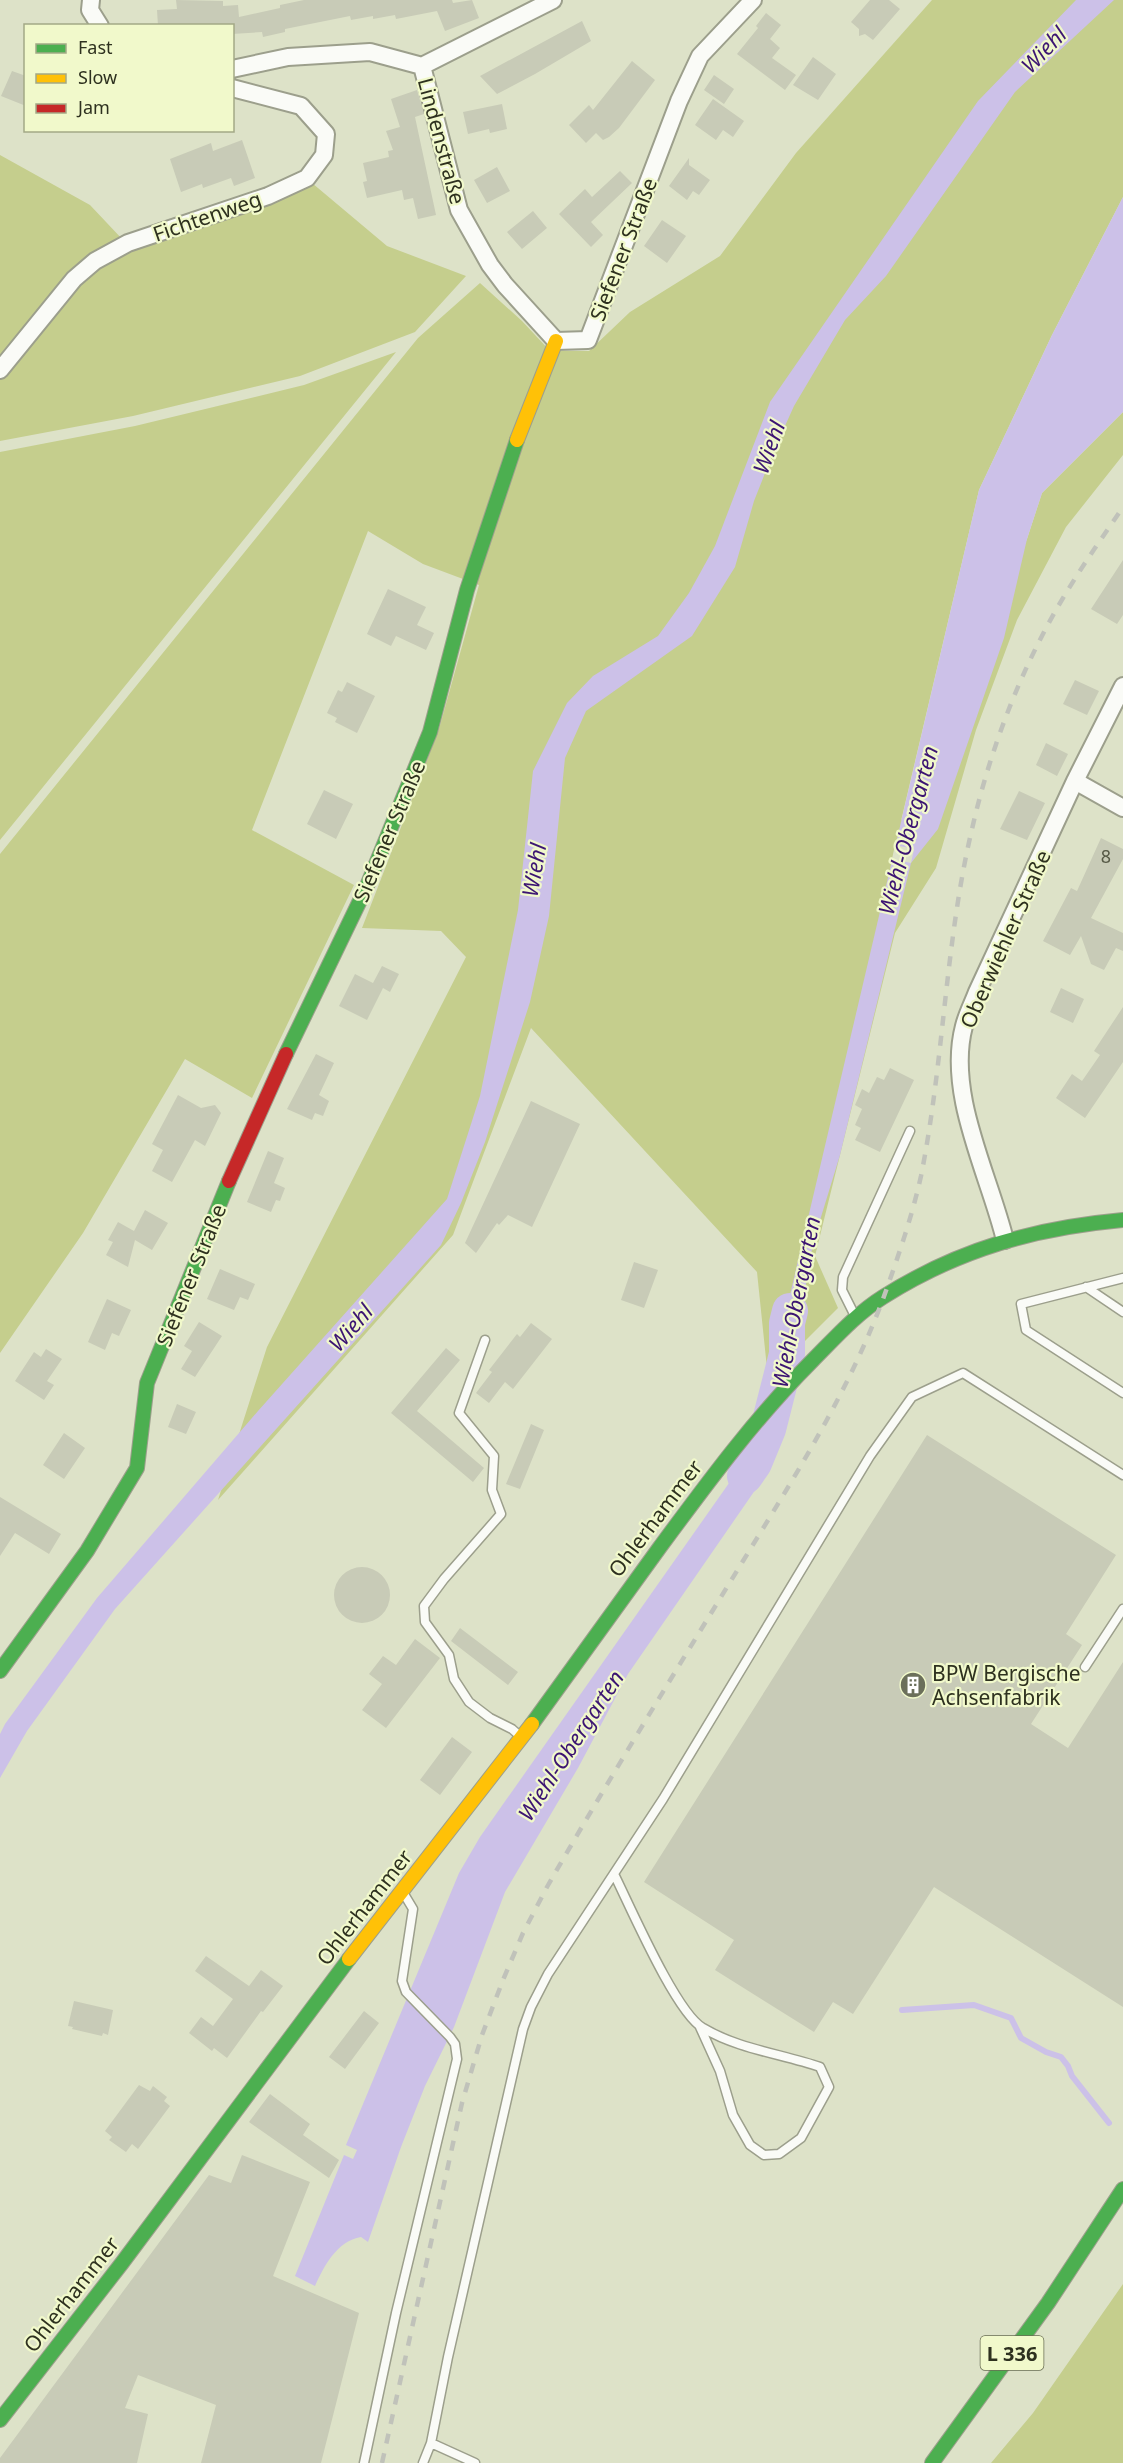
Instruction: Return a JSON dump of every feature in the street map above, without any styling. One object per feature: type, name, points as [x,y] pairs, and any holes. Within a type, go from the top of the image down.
[{"type":"street","points":[[91,0],[90,10],[99,24]]},
{"type":"street","points":[[422,66],[553,0]]},
{"type":"street","name":"Siefener Straße","points":[[0,1671],[87,1551],[137,1468],[147,1383],[260,1108],[367,886],[430,732],[466,590],[516,442],[556,341],[588,340],[679,101],[700,56],[753,0]]},
{"type":"street","name":"Lindenstraße","points":[[234,69],[288,57],[370,52],[422,66],[459,210],[500,278],[556,341]]},
{"type":"street","name":"Fichtenweg","points":[[0,370],[74,279],[95,261],[128,243],[268,196],[307,178],[324,155],[326,134],[301,106],[234,88]]},
{"type":"street","name":"Oberwiehler Straße","points":[[1005,1240],[963,1100],[959,1063],[963,1026],[1075,781],[1123,686]]},
{"type":"street","points":[[1075,781],[1123,808]]},
{"type":"street","points":[[856,1317],[883,1297],[939,1268],[1005,1240],[1071,1225],[1123,1220]]},
{"type":"street","name":"Ohlerhammer","points":[[0,2420],[122,2263],[402,1890],[522,1737],[611,1612],[758,1418],[856,1317]]},
{"type":"street","name":"L 336","points":[[932,2463],[1090,2241],[1123,2189]]},
{"type":"lane","points":[[856,1317],[843,1290],[843,1277],[910,1131]]},
{"type":"lane","points":[[1123,1278],[1021,1304],[1026,1330],[1123,1393]]},
{"type":"lane","points":[[1086,1287],[1123,1312]]},
{"type":"lane","points":[[486,1340],[459,1413],[494,1456],[492,1490],[501,1514],[444,1578],[424,1606],[424,1622],[449,1655],[454,1679],[469,1702],[522,1737]]},
{"type":"lane","points":[[423,2463],[431,2443],[447,2357],[523,2029],[543,1981],[663,1799],[870,1456],[912,1397],[963,1373],[1123,1475]]},
{"type":"lane","points":[[1085,1667],[1123,1609]]},
{"type":"lane","points":[[614,1874],[674,1992],[700,2027],[720,2071],[733,2115],[750,2145],[764,2154],[779,2154],[801,2138],[829,2087],[820,2067],[724,2040],[700,2027]]},
{"type":"lane","points":[[364,2463],[396,2313],[457,2059],[455,2044],[406,1992],[402,1981],[413,1909],[402,1890]]},
{"type":"lane","points":[[431,2443],[475,2463]]},
{"type":"green space","points":[[932,0],[1123,0],[1123,197],[1052,335],[979,490],[901,821],[1027,539],[1042,493],[1123,412],[1123,455],[1066,527],[1017,620],[976,730],[936,868],[895,933],[815,1256],[838,1308],[768,1378],[757,1272],[531,1028],[453,1235],[218,1500],[267,1347],[466,957],[441,931],[362,928],[439,729],[479,585],[423,564],[368,531],[252,830],[354,885],[252,1098],[185,1059],[83,1233],[0,1353],[0,854],[418,338],[480,283],[522,321],[550,351],[589,351],[630,312],[720,256],[796,153]]},
{"type":"green space","points":[[0,155],[90,205],[123,240],[312,183],[387,246],[466,276],[415,332],[300,376],[133,416],[0,441]]},
{"type":"green space","points":[[396,352],[0,840],[0,452],[135,426],[304,385]]},
{"type":"green space","points":[[1123,2284],[1123,2463],[991,2463],[1033,2413]]},
{"type":"water","name":"Wiehl","points":[[1076,0],[1114,0],[1015,92],[886,276],[845,320],[794,406],[775,448],[754,501],[735,567],[692,636],[586,711],[565,758],[549,916],[530,1002],[485,1142],[461,1203],[441,1245],[115,1609],[27,1731],[0,1778],[0,1734],[5,1724],[97,1598],[258,1411],[447,1199],[480,1096],[518,910],[533,771],[567,703],[593,676],[658,636],[689,593],[715,546],[770,402],[978,101]]},
{"type":"water","points":[[1123,197],[1123,412],[1042,493],[1027,539],[1004,638],[938,829],[911,863],[840,1155],[813,1243],[795,1349],[768,1378],[778,1346],[979,490],[1052,335]]},
{"type":"water","points":[[784,1412],[780,1442],[769,1470],[628,1674],[578,1768],[505,1892],[454,2027],[425,2086],[401,2147],[368,2242],[361,2237],[353,2239],[338,2249],[327,2263],[315,2286],[295,2276],[344,2155],[353,2159],[357,2150],[346,2145],[459,1873],[480,1837],[753,1449]]},
{"type":"pier","points":[[895,845],[914,849],[911,863],[892,859]]},
{"type":"pier","points":[[784,1409],[784,1412],[753,1449],[754,1443]]},
{"type":"building","points":[[176,0],[223,1],[223,6],[238,5],[239,17],[304,0],[452,0],[453,3],[472,0],[479,18],[445,31],[437,11],[396,19],[395,15],[351,20],[350,16],[285,29],[285,32],[263,37],[262,32],[234,34],[234,24],[158,24],[157,10],[177,9]]},
{"type":"building","points":[[870,0],[889,0],[900,9],[873,40],[865,34],[859,36],[859,29],[851,22]]},
{"type":"building","points":[[766,13],[781,25],[770,39],[780,48],[772,58],[796,75],[785,90],[737,54],[758,28],[756,26]]},
{"type":"building","points":[[582,21],[591,41],[535,74],[497,94],[480,76]]},
{"type":"building","points":[[813,57],[836,74],[818,100],[793,85]]},
{"type":"building","points":[[632,61],[655,80],[619,128],[603,140],[596,133],[586,143],[569,125],[589,105],[593,110]]},
{"type":"building","points":[[12,71],[24,75],[24,105],[1,96]]},
{"type":"building","points":[[714,75],[734,89],[724,104],[704,90]]},
{"type":"building","points":[[417,90],[424,114],[415,117],[436,215],[418,219],[413,198],[404,200],[402,190],[367,198],[363,182],[367,181],[363,163],[389,157],[388,151],[393,150],[386,131],[400,127],[391,99]]},
{"type":"building","points":[[713,99],[744,121],[733,137],[723,130],[716,140],[695,125]]},
{"type":"building","points":[[502,104],[507,129],[490,133],[489,129],[468,134],[463,112]]},
{"type":"building","points":[[242,140],[255,178],[234,186],[231,178],[203,188],[202,184],[181,192],[170,159],[211,143],[213,151]]},
{"type":"building","points":[[689,158],[689,165],[710,180],[699,195],[693,191],[687,200],[669,186]]},
{"type":"building","points":[[497,167],[510,191],[487,203],[474,180]]},
{"type":"building","points":[[620,171],[632,183],[591,222],[603,235],[591,247],[559,214],[585,189],[592,197]]},
{"type":"building","points":[[533,211],[547,228],[522,249],[507,232]]},
{"type":"building","points":[[662,220],[686,236],[667,263],[644,246]]},
{"type":"building","points":[[1123,560],[1123,615],[1117,624],[1091,609]]},
{"type":"building","points":[[388,589],[426,607],[417,625],[434,633],[426,650],[396,636],[391,646],[367,634]]},
{"type":"building","points":[[1075,680],[1099,691],[1087,715],[1063,704]]},
{"type":"building","points":[[347,682],[375,696],[357,733],[335,722],[337,718],[327,713],[338,690],[342,692]]},
{"type":"building","points":[[1046,743],[1068,754],[1057,776],[1036,765]]},
{"type":"building","points":[[324,790],[353,804],[336,839],[307,824]]},
{"type":"building","points":[[1019,791],[1045,803],[1027,840],[1000,829]]},
{"type":"building","points":[[1101,838],[1123,849],[1123,859],[1091,918],[1123,933],[1123,951],[1116,948],[1104,970],[1091,964],[1081,936],[1070,955],[1043,941],[1071,888],[1077,891]]},
{"type":"building","points":[[382,966],[399,974],[390,992],[383,988],[367,1020],[339,1006],[355,974],[373,983]]},
{"type":"building","points":[[1061,988],[1084,999],[1073,1023],[1050,1012]]},
{"type":"building","points":[[1123,1007],[1123,1062],[1085,1118],[1056,1098],[1072,1074],[1082,1081],[1100,1055],[1094,1051]]},
{"type":"building","points":[[316,1054],[334,1063],[319,1095],[329,1101],[323,1116],[315,1113],[312,1120],[287,1109]]},
{"type":"building","points":[[890,1068],[914,1080],[880,1152],[855,1140],[861,1128],[855,1125],[862,1109],[855,1105],[862,1089],[869,1093],[877,1077],[884,1080]]},
{"type":"building","points":[[178,1095],[201,1108],[215,1105],[221,1113],[205,1146],[195,1140],[172,1182],[152,1171],[163,1150],[152,1144]]},
{"type":"building","points":[[531,1101],[580,1124],[532,1227],[508,1215],[499,1225],[497,1223],[476,1253],[465,1243]]},
{"type":"building","points":[[268,1151],[284,1158],[274,1183],[285,1188],[280,1201],[276,1200],[271,1212],[247,1202]]},
{"type":"building","points":[[145,1210],[168,1223],[152,1250],[135,1240],[128,1267],[106,1255],[113,1242],[108,1240],[118,1222],[134,1231]]},
{"type":"building","points":[[634,1262],[658,1270],[644,1308],[621,1300]]},
{"type":"building","points":[[220,1269],[255,1284],[248,1300],[240,1297],[234,1310],[207,1299]]},
{"type":"building","points":[[107,1299],[131,1310],[119,1336],[112,1333],[105,1350],[88,1342]]},
{"type":"building","points":[[199,1322],[222,1336],[195,1377],[181,1369],[192,1351],[184,1346]]},
{"type":"building","points":[[531,1323],[552,1339],[513,1389],[505,1382],[489,1403],[476,1393],[492,1372],[489,1370],[517,1334],[520,1337]]},
{"type":"building","points":[[446,1348],[460,1360],[417,1411],[484,1468],[473,1482],[391,1413]]},
{"type":"building","points":[[46,1349],[62,1359],[47,1381],[54,1385],[44,1400],[15,1381],[34,1352],[41,1357]]},
{"type":"building","points":[[177,1404],[196,1412],[186,1434],[168,1427]]},
{"type":"building","points":[[531,1424],[544,1430],[520,1489],[506,1484]]},
{"type":"building","points":[[64,1433],[85,1448],[64,1479],[43,1465]]},
{"type":"building","name":"BPW Bergische Achsenfabrik","points":[[927,1435],[1116,1555],[1066,1634],[1082,1645],[1031,1724],[1068,1748],[1123,1662],[1123,2007],[934,1887],[853,2014],[833,2002],[814,2032],[715,1970],[734,1940],[644,1882]]},
{"type":"building","points":[[0,1497],[61,1534],[49,1554],[15,1533],[0,1556]]},
{"type":"building","points":[[362,1567],[373,1569],[382,1575],[388,1584],[390,1595],[388,1606],[382,1615],[373,1621],[362,1623],[351,1621],[342,1615],[336,1606],[334,1595],[336,1584],[342,1575],[351,1569]]},
{"type":"building","points":[[460,1628],[518,1672],[508,1685],[451,1641]]},
{"type":"building","points":[[415,1639],[440,1658],[386,1728],[362,1710],[382,1684],[369,1674],[383,1656],[396,1665]]},
{"type":"building","points":[[452,1737],[472,1752],[440,1795],[420,1780]]},
{"type":"building","points":[[206,1956],[249,1986],[261,1970],[283,1986],[263,2012],[261,2011],[227,2058],[214,2048],[212,2051],[189,2033],[201,2017],[213,2026],[233,1999],[195,1971]]},
{"type":"building","points":[[74,2001],[113,2010],[108,2035],[103,2033],[102,2036],[68,2026]]},
{"type":"building","points":[[364,2011],[379,2023],[345,2069],[329,2057]]},
{"type":"building","points":[[139,2085],[150,2091],[153,2086],[167,2097],[164,2101],[170,2106],[138,2149],[132,2144],[126,2152],[109,2140],[112,2137],[105,2131]]},
{"type":"building","points":[[270,2094],[310,2124],[303,2135],[339,2160],[329,2178],[249,2122]]},
{"type":"building","points":[[242,2155],[310,2182],[273,2276],[359,2313],[321,2463],[201,2463],[216,2405],[138,2375],[125,2408],[148,2414],[137,2463],[0,2463],[0,2458],[209,2175],[231,2183]]},
{"type":"waterway","name":"Wiehl-Obergarten","points":[[745,1476],[754,1463],[768,1429],[787,1354],[787,1323],[790,1311]]},
{"type":"waterway","points":[[902,2010],[974,2005],[1011,2018],[1021,2038],[1046,2052],[1061,2057],[1072,2076],[1109,2123]]},
{"type":"railway","points":[[382,2463],[462,2103],[482,2035],[523,1933],[547,1887],[619,1764],[801,1466],[837,1401],[869,1334],[899,1254],[921,1176],[929,1133],[963,872],[990,763],[1013,698],[1042,636],[1076,577],[1123,507]]},
{"type":"traffic: fast","points":[[286,1054],[367,886],[430,732],[467,590],[517,440]]},
{"type":"traffic: fast","points":[[0,1671],[87,1551],[137,1468],[147,1383],[229,1181]]},
{"type":"traffic: fast","points":[[532,1724],[660,1547],[733,1451],[791,1383],[837,1335],[864,1311],[912,1280],[998,1243],[1059,1229],[1123,1220]]},
{"type":"traffic: fast","points":[[0,2420],[122,2263],[349,1959]]},
{"type":"traffic: fast","points":[[932,2463],[1048,2303],[1123,2189]]},
{"type":"traffic: slow","points":[[517,440],[556,341]]},
{"type":"traffic: slow","points":[[349,1959],[532,1724]]},
{"type":"traffic: jam","points":[[229,1181],[286,1054]]},
{"type":"place","name":"BPW Bergische Achsenfabrik","points":[[913,1685]]}]
